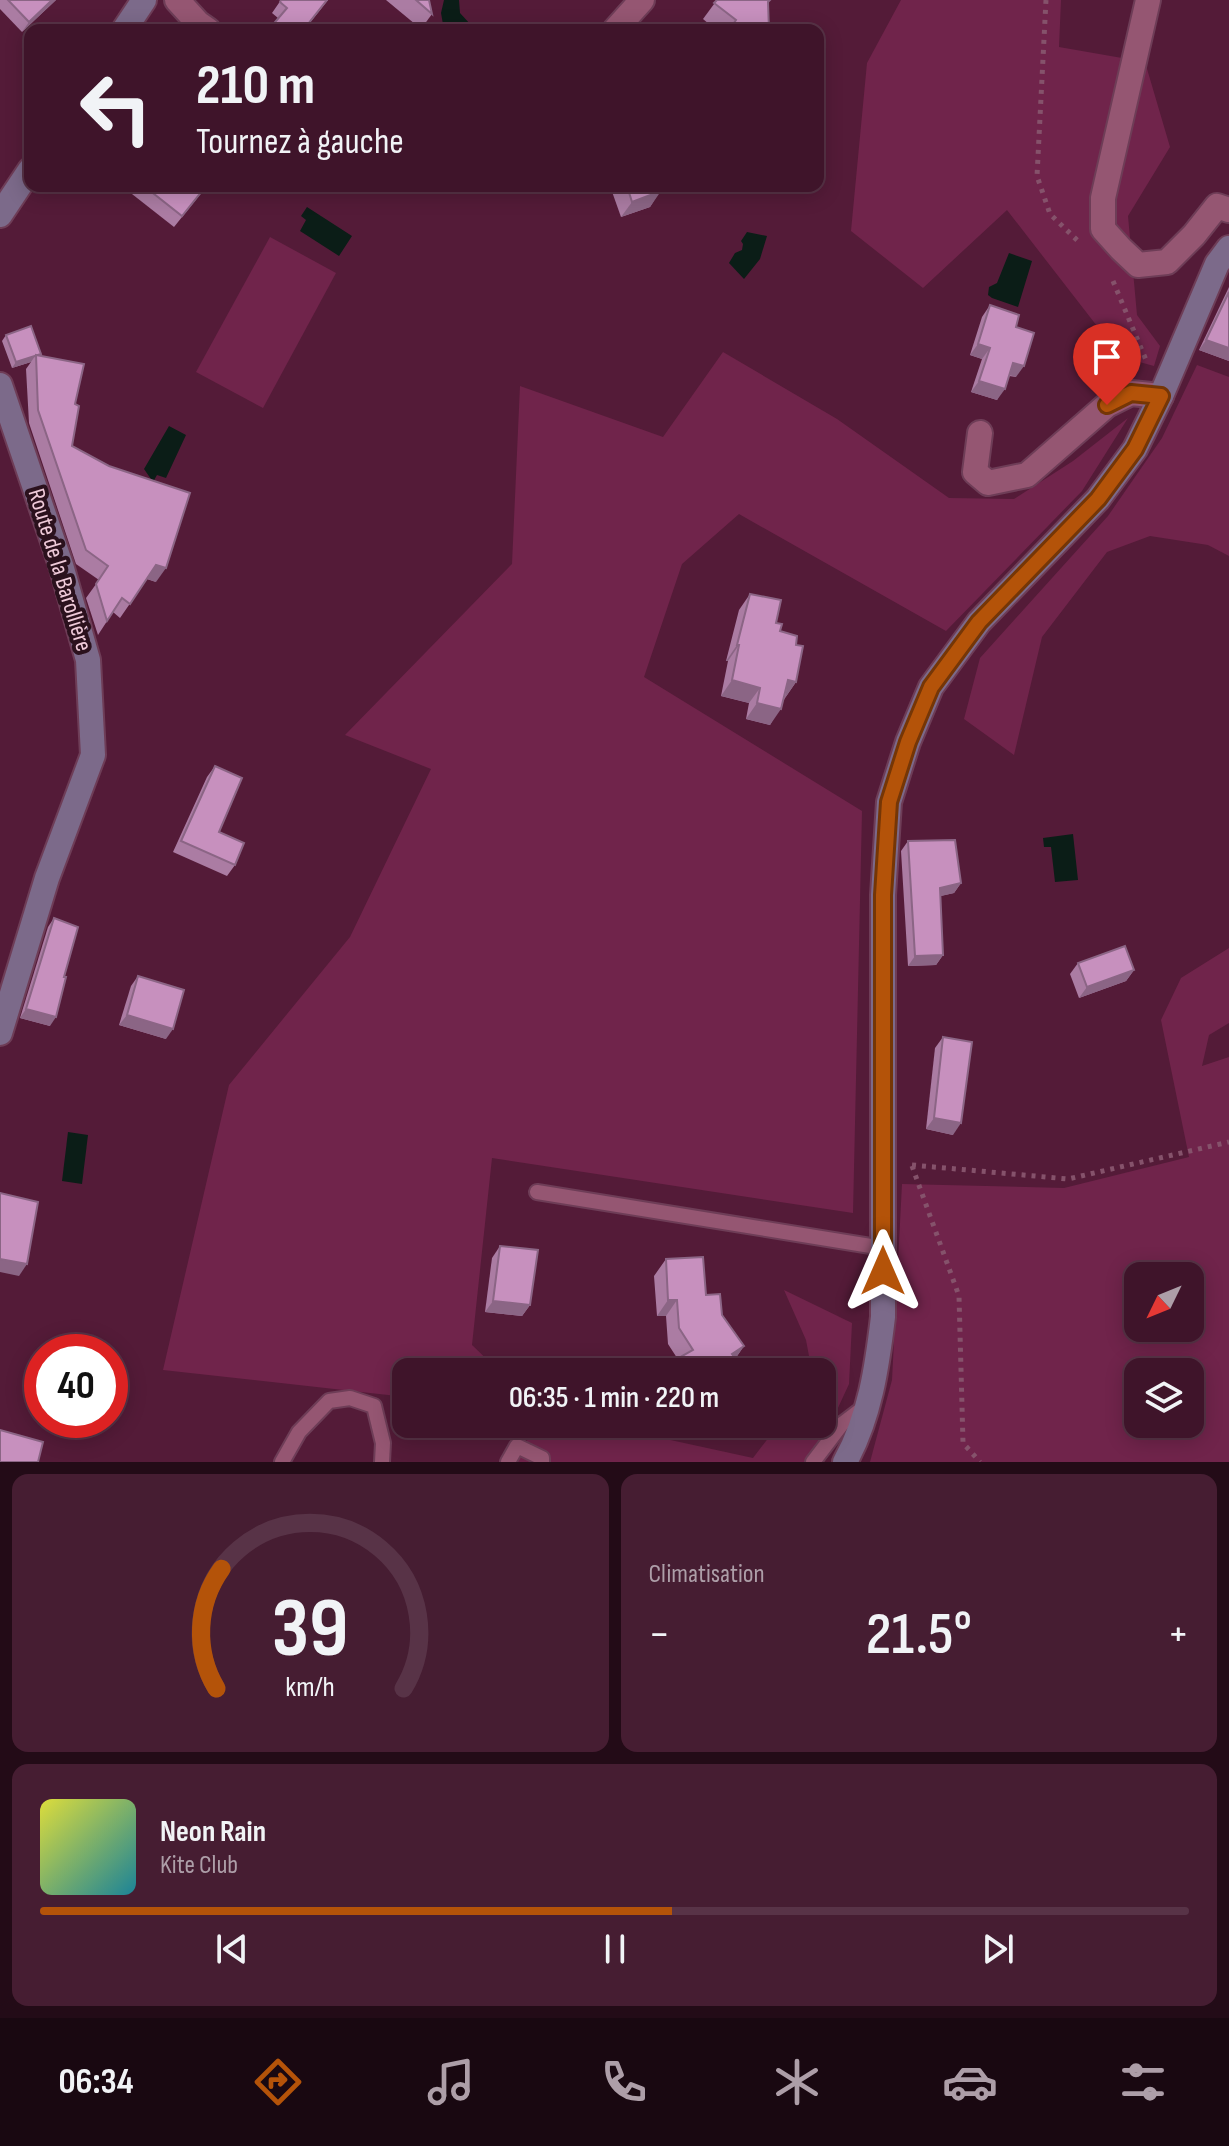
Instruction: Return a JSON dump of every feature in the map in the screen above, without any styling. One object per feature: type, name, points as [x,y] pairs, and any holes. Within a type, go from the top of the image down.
[{"type":"street","points":[[128,24],[144,0]]},
{"type":"street","points":[[177,0],[199,24]]},
{"type":"street","points":[[620,24],[642,0]]},
{"type":"street","points":[[1148,0],[1103,198],[1103,229],[1138,265],[1167,262],[1217,206],[1229,210]]},
{"type":"street","points":[[0,215],[24,179]]},
{"type":"street","points":[[845,1462],[856,1442],[876,1377],[883,1317],[883,895],[889,802],[908,742],[931,687],[979,622],[1098,499],[1135,449],[1217,264],[1229,248]]},
{"type":"street","name":"Route de la Barollière","points":[[0,385],[61,565],[88,660],[93,755],[47,878],[0,1033]]},
{"type":"street","points":[[980,433],[975,472],[988,483],[1027,475],[1107,405],[1131,393],[1161,396]]},
{"type":"lane","points":[[537,1192],[883,1248]]},
{"type":"lane","points":[[282,1462],[299,1432],[329,1401],[350,1398],[374,1406],[383,1443],[382,1462]]},
{"type":"lane","points":[[813,1462],[842,1424],[867,1405]]},
{"type":"lane","points":[[508,1462],[517,1446],[542,1458],[542,1462]]},
{"type":"path","points":[[980,1462],[963,1443],[959,1296],[912,1165],[1068,1179],[1229,1142]]},
{"type":"shaded area","points":[[444,0],[459,0],[460,13],[470,24],[443,24],[441,13]]},
{"type":"shaded area","points":[[901,0],[1061,0],[1059,47],[1145,62],[1170,147],[1128,216],[1137,315],[1160,346],[1154,366],[1121,357],[1007,210],[923,288],[851,231],[867,63]]},
{"type":"shaded area","points":[[307,207],[352,236],[339,256],[300,231],[306,220],[301,216]]},
{"type":"shaded area","points":[[747,232],[767,236],[760,259],[744,279],[729,263],[735,253],[742,250],[741,241]]},
{"type":"shaded area","points":[[270,237],[336,273],[263,408],[196,372]]},
{"type":"shaded area","points":[[1009,253],[1032,261],[1018,307],[988,295],[989,287],[997,283]]},
{"type":"shaded area","points":[[723,352],[837,419],[949,498],[1014,499],[1073,461],[1128,418],[1082,491],[946,631],[739,514],[682,564],[644,677],[862,811],[853,1213],[492,1158],[472,1345],[485,1358],[392,1358],[392,1395],[163,1370],[229,1085],[350,937],[431,769],[345,735],[512,564],[520,386],[663,437]]},
{"type":"shaded area","points":[[1197,365],[1229,377],[1229,556],[1208,545],[1150,536],[1107,552],[1042,637],[1014,755],[964,719],[980,658],[1108,516],[1162,438]]},
{"type":"shaded area","points":[[169,426],[186,435],[166,478],[157,475],[153,482],[144,469]]},
{"type":"shaded area","points":[[1073,834],[1078,880],[1055,882],[1051,847],[1044,847],[1043,838]]},
{"type":"shaded area","points":[[1229,948],[1229,1023],[1209,1035],[1202,1066],[1229,1057],[1229,1462],[870,1462],[892,1380],[902,1184],[1064,1188],[1189,1157],[1161,1020],[1181,978]]},
{"type":"shaded area","points":[[68,1132],[88,1135],[82,1184],[62,1181]]},
{"type":"shaded area","points":[[784,1290],[852,1323],[849,1384],[836,1412],[836,1358],[809,1358],[806,1340]]},
{"type":"shaded area","points":[[526,1438],[661,1438],[753,1458],[768,1438],[824,1438],[813,1462],[514,1462]]},
{"type":"building","points":[[8,0],[52,0],[29,22]]},
{"type":"building","points":[[327,0],[308,24],[273,24],[287,8],[280,2]]},
{"type":"building","points":[[416,0],[429,0],[432,14]]},
{"type":"building","points":[[717,0],[770,0],[769,24],[733,24],[736,20],[714,3]]},
{"type":"building","points":[[152,192],[201,192],[182,216]]},
{"type":"building","points":[[629,192],[658,192],[632,202]]},
{"type":"building","points":[[1229,292],[1229,348],[1206,340]]},
{"type":"building","points":[[990,305],[1019,315],[1016,327],[1034,333],[1024,366],[1013,363],[1005,389],[979,381],[990,348],[978,344]]},
{"type":"building","points":[[31,326],[41,354],[16,362],[6,335]]},
{"type":"building","points":[[36,355],[84,364],[75,404],[79,406],[72,446],[109,466],[190,493],[166,568],[156,565],[130,604],[122,598],[107,621],[96,584],[108,566],[86,550],[38,410]]},
{"type":"building","points":[[750,594],[781,600],[776,623],[782,624],[780,631],[797,636],[796,645],[803,646],[796,682],[788,680],[781,709],[757,703],[760,688],[732,680]]},
{"type":"building","points":[[215,766],[242,778],[219,832],[244,843],[235,865],[181,841]]},
{"type":"building","points":[[955,840],[961,883],[940,888],[943,955],[915,956],[908,841]]},
{"type":"building","points":[[54,918],[78,927],[56,1017],[26,1009]]},
{"type":"building","points":[[1125,946],[1134,970],[1087,987],[1078,963]]},
{"type":"building","points":[[138,976],[184,990],[173,1029],[127,1015]]},
{"type":"building","points":[[943,1037],[972,1042],[961,1123],[934,1118]]},
{"type":"building","points":[[0,1193],[38,1202],[27,1264],[0,1259]]},
{"type":"building","points":[[500,1246],[538,1250],[530,1305],[493,1301]]},
{"type":"building","points":[[703,1257],[706,1295],[720,1294],[722,1315],[744,1346],[732,1354],[735,1358],[683,1358],[682,1356],[693,1350],[679,1328],[677,1300],[668,1300],[666,1259]]},
{"type":"building","points":[[0,1430],[43,1442],[38,1462],[0,1462]]},
{"type":"route","points":[[883,1271],[883,895],[889,802],[908,742],[931,687],[979,622],[1098,499],[1135,449],[1161,396],[1131,393],[1107,405]]}]
